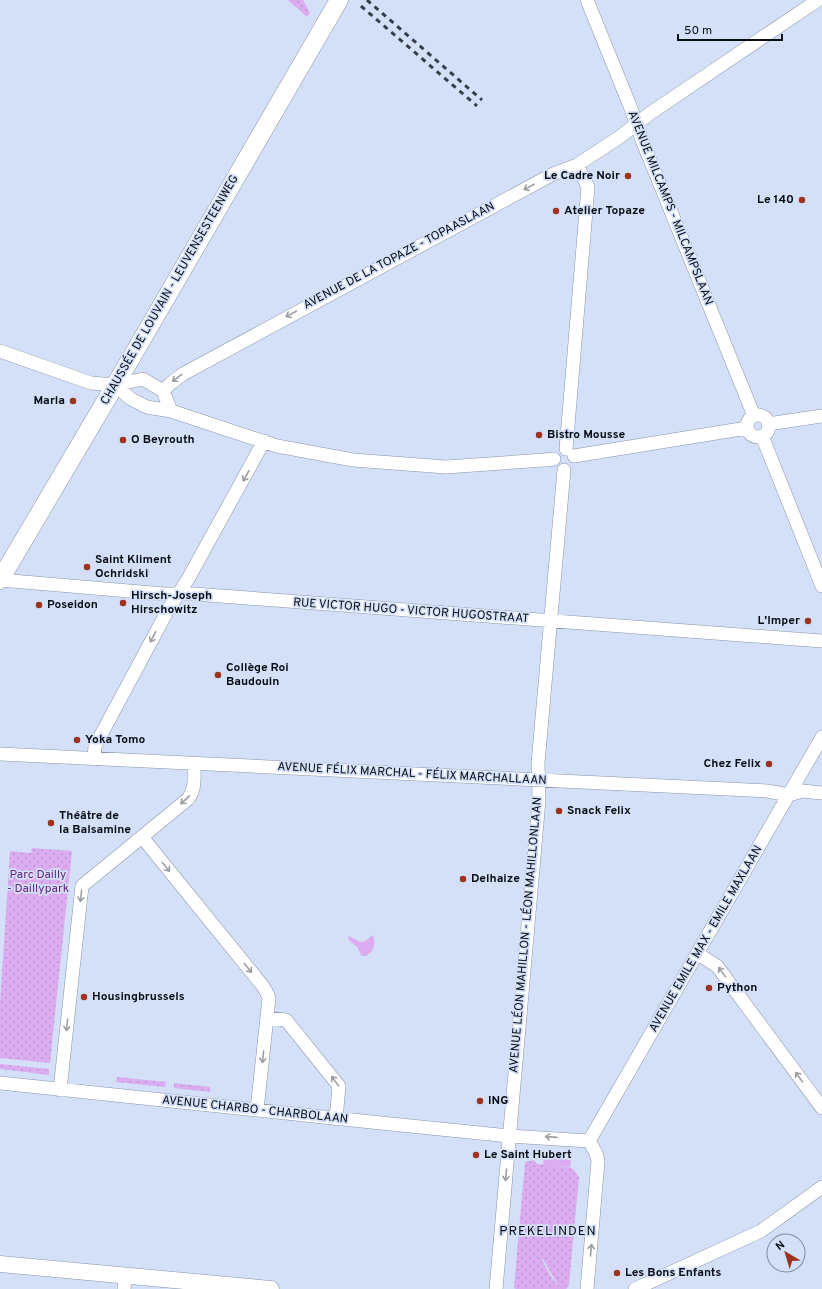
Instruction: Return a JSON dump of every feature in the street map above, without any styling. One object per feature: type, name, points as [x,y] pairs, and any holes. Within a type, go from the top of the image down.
[{"type":"main road","name":"CHAUSSÉE DE LOUVAIN - LEUVENSESTEENWEG","points":[[0,580],[339,0]]},
{"type":"street","name":"AVENUE MILCAMPS - MILCAMPSLAAN","points":[[587,0],[754,416]]},
{"type":"street","name":"AVENUE DE LA TOPAZE - TOPAASLAAN","points":[[163,391],[171,382],[182,374],[249,337],[553,174],[577,165],[658,108],[818,0]]},
{"type":"street","points":[[577,165],[588,187],[570,453],[573,465],[569,469],[564,470],[554,464],[554,458],[558,451],[570,453],[747,428]]},
{"type":"street","points":[[0,350],[91,383],[115,385],[143,379],[163,391],[171,411]]},
{"type":"street","points":[[115,385],[131,399],[146,407],[171,411],[277,446],[353,460],[439,466],[544,460],[554,458]]},
{"type":"street","points":[[754,416],[762,416],[766,419],[768,424],[767,431],[762,436],[752,435],[747,428],[748,422],[754,416]]},
{"type":"street","points":[[768,424],[822,416]]},
{"type":"street","points":[[762,436],[822,586]]},
{"type":"street","points":[[94,759],[95,746],[169,608],[188,579],[264,442]]},
{"type":"street","name":"AVENUE LÉON MAHILLON - LÉON MAHILLONLAAN","points":[[496,1289],[539,800],[538,763],[564,470]]},
{"type":"street","name":"RUE VICTOR HUGO - VICTOR HUGOSTRAAT","points":[[0,580],[822,641]]},
{"type":"street","name":"AVENUE EMILE MAX - EMILE MAXLAAN","points":[[589,1141],[822,737]]},
{"type":"street","name":"AVENUE FÉLIX MARCHAL - FÉLIX MARCHALLAAN","points":[[0,754],[767,791],[789,796],[802,791],[822,793]]},
{"type":"street","points":[[60,1090],[82,886],[192,794],[194,785],[194,764]]},
{"type":"street","points":[[142,837],[266,991],[269,998],[257,1110]]},
{"type":"street","points":[[698,954],[717,966],[822,1108]]},
{"type":"street","points":[[267,1018],[286,1020],[339,1086],[336,1118]]},
{"type":"street","name":"AVENUE CHARBO - CHARBOLAAN","points":[[0,1083],[509,1136],[532,1136],[589,1141]]},
{"type":"street","points":[[587,1289],[598,1161],[596,1153],[589,1141]]},
{"type":"street","points":[[635,1289],[761,1231],[822,1187]]},
{"type":"street","points":[[0,1264],[125,1282],[271,1289]]},
{"type":"green space","points":[[288,0],[303,0],[310,13],[307,17]]},
{"type":"green space","name":"Parc Dailly - Daillypark","points":[[32,848],[72,851],[50,1063],[0,1058],[0,1003],[10,851],[31,853]]},
{"type":"green space","points":[[373,935],[374,947],[366,956],[362,956],[357,947],[348,939],[349,936],[360,942],[365,941]]},
{"type":"green space","points":[[0,1064],[49,1069],[49,1075],[0,1069]]},
{"type":"green space","points":[[117,1077],[166,1082],[165,1087],[116,1082]]},
{"type":"green space","points":[[174,1083],[210,1087],[210,1092],[174,1088]]},
{"type":"green space","points":[[544,1157],[571,1160],[570,1167],[543,1165]]},
{"type":"green space","points":[[534,1160],[537,1164],[572,1168],[579,1177],[569,1285],[566,1289],[560,1289],[516,1289],[514,1288],[525,1162]],"holes":[[[543,1259],[560,1289],[550,1275],[542,1260]]]},
{"type":"railway","points":[[367,0],[482,100]]},
{"type":"railway","points":[[361,6],[477,106]]},
{"type":"place","name":"Le Cadre Noir","points":[[628,176]]},
{"type":"place","name":"Le 140","points":[[802,200]]},
{"type":"place","name":"Atelier Topaze","points":[[556,211]]},
{"type":"place","name":"Marla","points":[[73,401]]},
{"type":"place","name":"Bistro Mousse","points":[[539,435]]},
{"type":"place","name":"O Beyrouth","points":[[123,440]]},
{"type":"place","name":"Saint Kliment Ochridski","points":[[87,567]]},
{"type":"place","name":"Hirsch-Joseph Hirschowitz","points":[[123,603]]},
{"type":"place","name":"Poseidon","points":[[39,605]]},
{"type":"place","name":"L'Imper","points":[[808,621]]},
{"type":"place","name":"Collège Roi Baudouin","points":[[218,675]]},
{"type":"place","name":"Yoka Tomo","points":[[77,740]]},
{"type":"place","name":"Chez Felix","points":[[769,764]]},
{"type":"place","name":"Snack Felix","points":[[559,811]]},
{"type":"place","name":"Théâtre de la Balsamine","points":[[51,823]]},
{"type":"place","name":"Delhaize","points":[[463,879]]},
{"type":"place","name":"Python","points":[[709,988]]},
{"type":"place","name":"Housingbrussels","points":[[84,997]]},
{"type":"place","name":"ING","points":[[480,1101]]},
{"type":"place","name":"Le Saint Hubert","points":[[476,1155]]},
{"type":"place","name":"Les Bons Enfants","points":[[617,1273]]},
{"type":"district","name":"PREKELINDEN","points":[[548,1232]]}]
